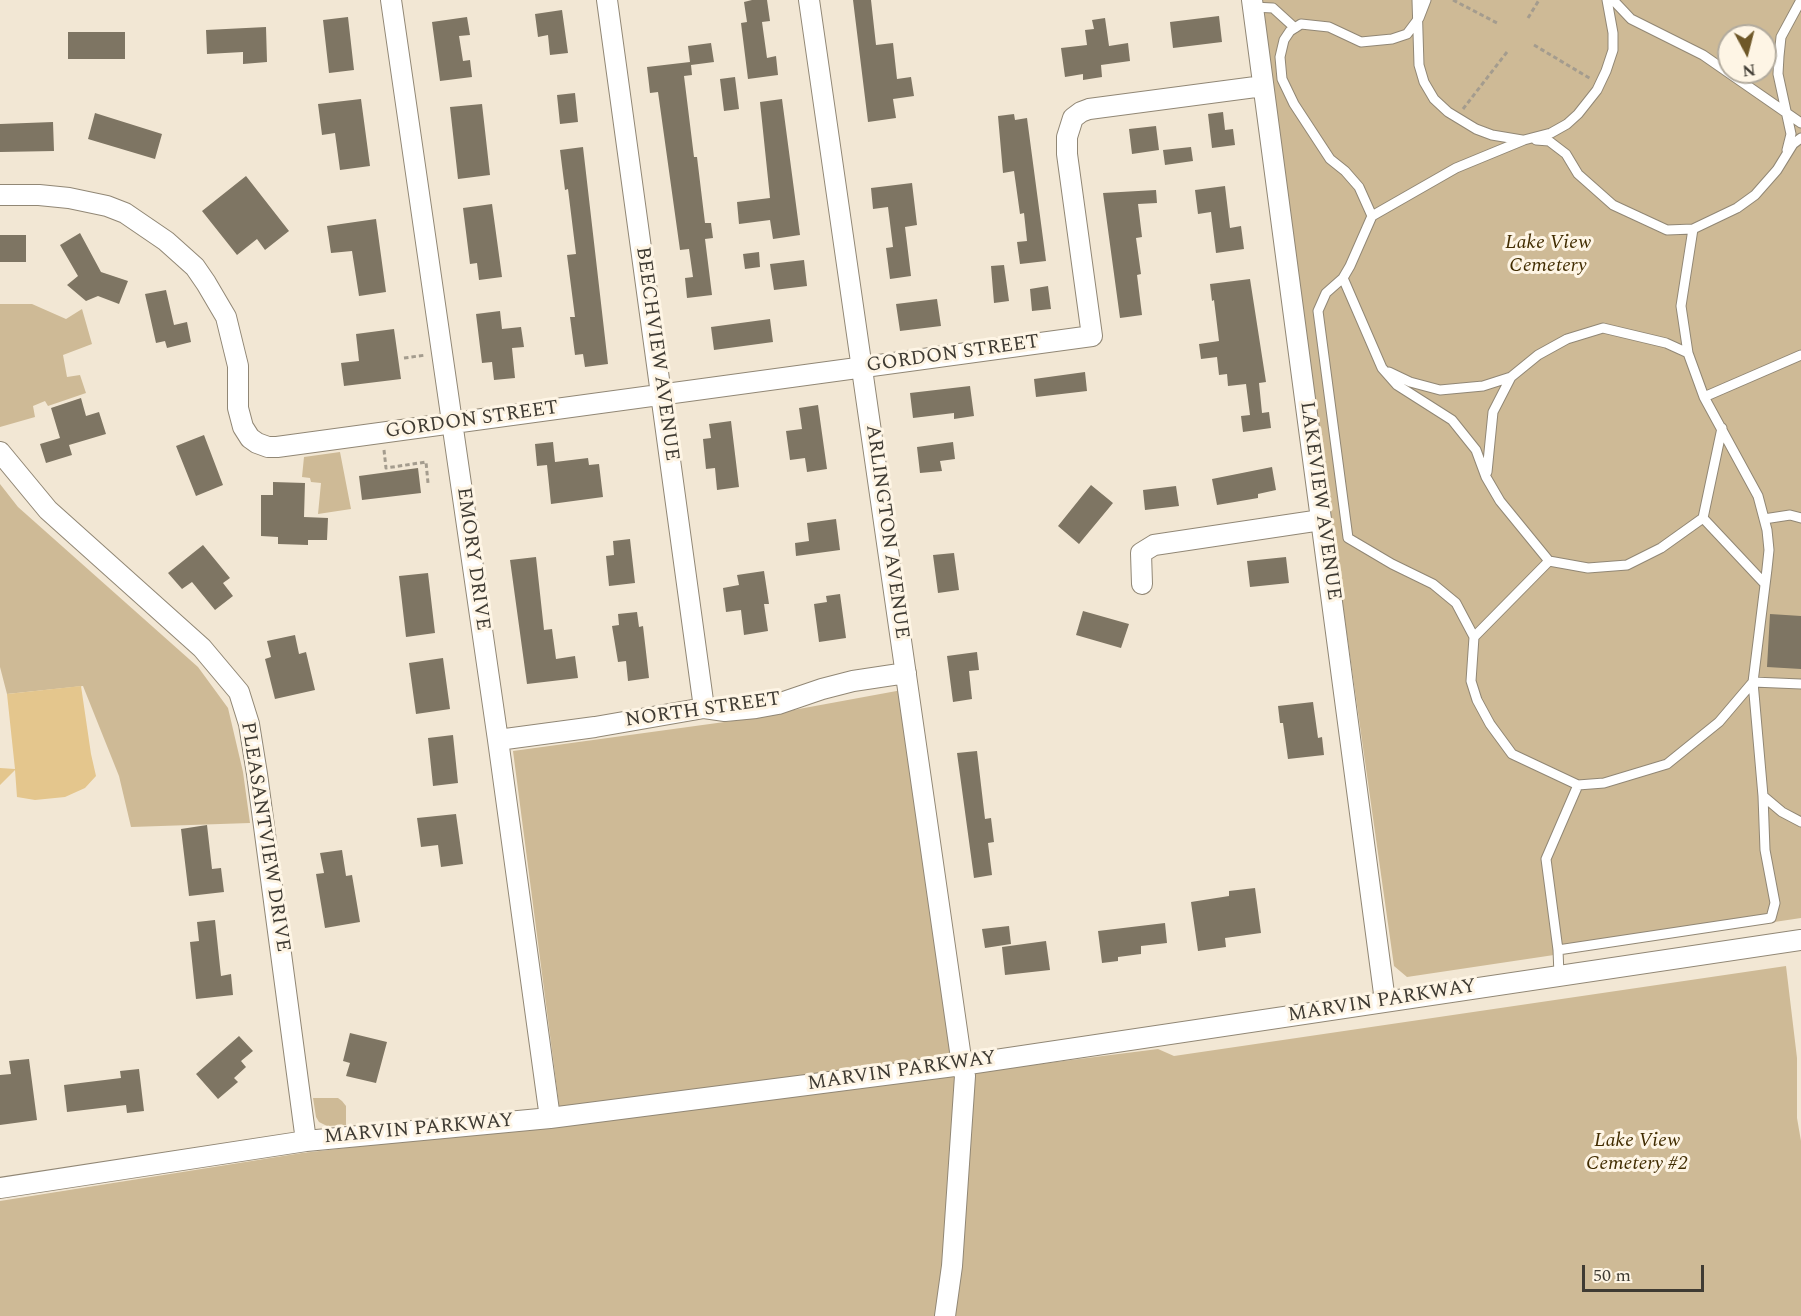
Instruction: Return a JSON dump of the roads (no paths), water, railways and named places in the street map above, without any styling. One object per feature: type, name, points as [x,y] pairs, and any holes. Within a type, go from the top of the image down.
[{"type":"street","name":"EMORY DRIVE","points":[[391,0],[550,1118]]},
{"type":"street","name":"BEECHVIEW AVENUE","points":[[607,0],[704,708]]},
{"type":"street","name":"ARLINGTON AVENUE","points":[[809,0],[965,1076],[951,1266],[945,1316]]},
{"type":"street","name":"LAKEVIEW AVENUE","points":[[1252,4],[1385,1001]]},
{"type":"street","name":"GORDON STREET","points":[[0,195],[69,198],[107,206],[125,213],[155,233],[195,267],[226,317],[238,366],[239,415],[247,434],[257,443],[268,447],[278,447],[1092,336],[1067,154],[1067,137],[1073,118],[1081,111],[1089,109],[1263,86]]},
{"type":"street","name":"PLEASANTVIEW DRIVE","points":[[0,452],[48,510],[202,648],[239,692],[249,724],[257,774],[306,1141]]},
{"type":"street","points":[[1142,584],[1141,553],[1154,545],[1321,520]]},
{"type":"street","name":"NORTH STREET","points":[[498,740],[595,727],[704,708],[725,711],[756,708],[778,704],[842,684],[906,673]]},
{"type":"street","name":"MARVIN PARKWAY","points":[[0,1188],[306,1141],[550,1118],[962,1065],[1801,940]]},
{"type":"lane","points":[[1411,0],[1419,18]]},
{"type":"lane","points":[[1417,0],[1419,64],[1424,82],[1434,99],[1456,117],[1492,135],[1549,141],[1566,154],[1578,174],[1613,205],[1667,230],[1693,229],[1737,208],[1755,195],[1777,170],[1787,152],[1801,138]]},
{"type":"lane","points":[[1372,216],[1359,187],[1345,171],[1329,159],[1294,104],[1282,79],[1280,57],[1284,40],[1300,24],[1329,27],[1361,42],[1392,39],[1407,34],[1419,18],[1426,0]]},
{"type":"lane","points":[[1606,0],[1613,33],[1612,50],[1600,84],[1578,114],[1566,124],[1545,135],[1524,140],[1456,168],[1372,216],[1343,278],[1326,293],[1318,311],[1348,538],[1392,564],[1433,584],[1456,603],[1473,637],[1471,681],[1477,700],[1490,724],[1512,754],[1578,785],[1604,783],[1667,764],[1719,722],[1753,682]]},
{"type":"lane","points":[[1613,0],[1631,19],[1703,56],[1801,123]]},
{"type":"lane","points":[[1787,152],[1791,134],[1778,74],[1780,46],[1781,37],[1789,19],[1801,0]]},
{"type":"lane","points":[[1252,4],[1274,8],[1295,28]]},
{"type":"lane","points":[[1558,950],[1771,918],[1775,903],[1765,850],[1763,796],[1753,682],[1769,550],[1758,496],[1704,397],[1688,353],[1681,306],[1693,229]]},
{"type":"lane","points":[[1343,278],[1382,368],[1397,385],[1452,420],[1476,450],[1486,477],[1500,501],[1549,561],[1588,567],[1627,565],[1661,548],[1703,518],[1722,428]]},
{"type":"lane","points":[[1382,368],[1410,382],[1440,390],[1484,386],[1511,377],[1538,355],[1567,339],[1603,328],[1666,343],[1688,353]]},
{"type":"lane","points":[[1704,397],[1801,355]]},
{"type":"lane","points":[[1486,477],[1493,412],[1511,377]]},
{"type":"lane","points":[[1764,519],[1790,515],[1801,519]]},
{"type":"lane","points":[[1703,518],[1765,584]]},
{"type":"lane","points":[[1473,637],[1549,561]]},
{"type":"lane","points":[[1753,682],[1801,684]]},
{"type":"lane","points":[[1559,975],[1546,859],[1578,785]]},
{"type":"lane","points":[[1763,796],[1782,812],[1801,822]]},
{"type":"park label","name":"Lake View Cemetery","points":[[1548,256]]},
{"type":"park label","name":"Lake View Cemetery #2","points":[[1637,1154]]}]
